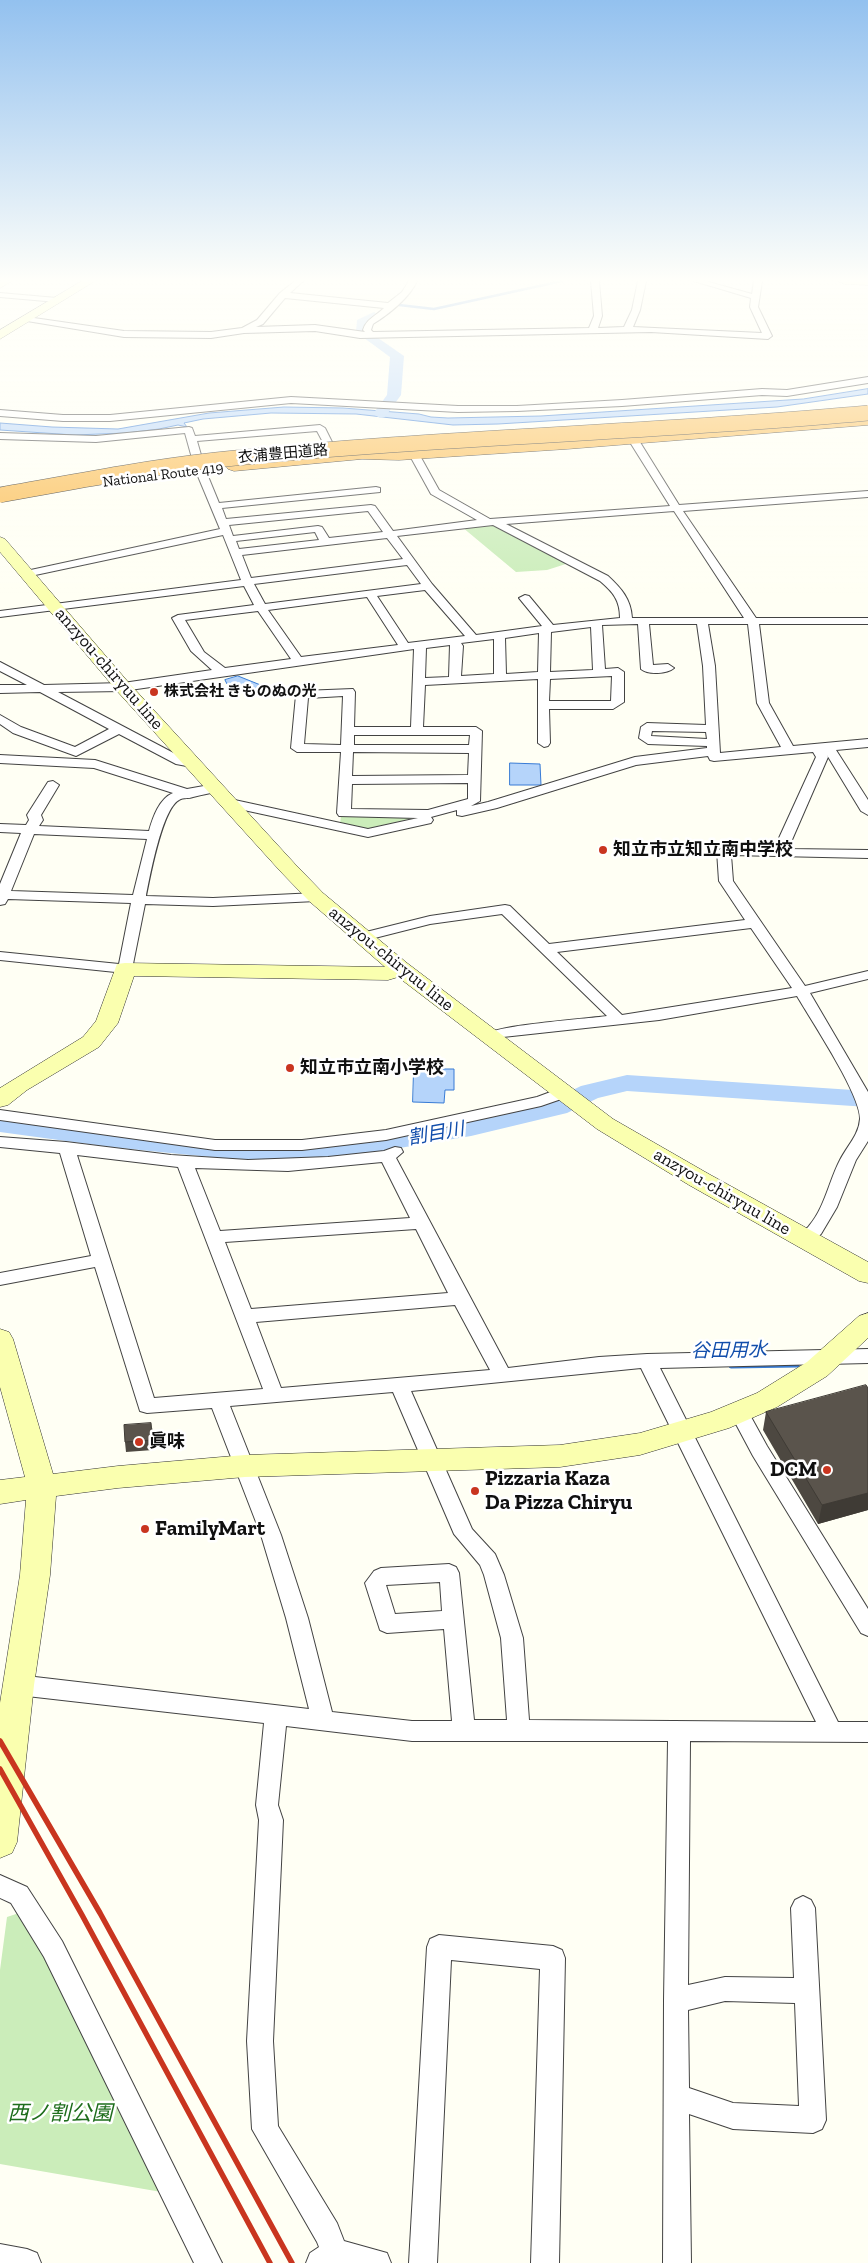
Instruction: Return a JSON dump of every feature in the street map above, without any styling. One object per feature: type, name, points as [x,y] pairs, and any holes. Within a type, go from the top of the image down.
[{"type":"highway","points":[[772,419],[803,417],[868,407]]},
{"type":"highway","name":"National Route 419","points":[[0,498],[199,464],[359,444],[772,419],[868,407]]},
{"type":"highway","name":"衣浦豊田道路","points":[[0,498],[131,470],[287,453],[728,425],[868,413]]},
{"type":"highway","name":"衣浦豊田道路","points":[[0,498],[58,486],[216,463],[367,450],[742,427],[868,416]]},
{"type":"highway","points":[[418,452],[633,439],[868,420]]},
{"type":"highway","name":"衣浦豊田道路","points":[[362,454],[418,452],[690,433],[742,427]]},
{"type":"highway","name":"National Route 419","points":[[0,489],[121,468],[362,454]]},
{"type":"street","points":[[0,413],[80,419],[124,418],[270,401],[322,400],[480,410],[554,407],[762,392],[787,393],[827,387]]},
{"type":"street","points":[[192,439],[320,428],[328,444]]},
{"type":"street","points":[[0,436],[96,439],[189,430],[199,464],[248,583],[261,607],[298,661]]},
{"type":"street","points":[[633,439],[677,509],[753,622],[763,702],[789,751]]},
{"type":"street","points":[[418,452],[435,492],[526,540],[585,566],[613,586],[624,601],[626,621]]},
{"type":"street","points":[[216,506],[376,490]]},
{"type":"street","points":[[236,553],[492,522],[868,494]]},
{"type":"street","points":[[304,497],[310,512]]},
{"type":"street","points":[[26,574],[310,512],[371,508],[428,586],[472,638]]},
{"type":"street","points":[[227,531],[318,529],[326,542]]},
{"type":"street","name":"anzyou-chiryuu line","points":[[0,542],[123,687],[316,897],[399,968],[605,1124],[868,1274]]},
{"type":"street","points":[[222,672],[206,662],[196,652],[178,618],[248,583],[410,560]]},
{"type":"street","points":[[0,614],[55,608],[212,601],[261,607],[428,586]]},
{"type":"street","points":[[370,593],[405,647]]},
{"type":"street","points":[[525,598],[547,628],[543,705],[544,743]]},
{"type":"street","points":[[643,621],[646,669],[668,668]]},
{"type":"street","points":[[0,689],[123,687],[298,661],[596,622],[868,622]]},
{"type":"street","points":[[596,622],[599,673]]},
{"type":"street","points":[[702,622],[709,666],[714,757],[868,742]]},
{"type":"street","points":[[497,635],[500,639],[500,677]]},
{"type":"street","points":[[453,641],[457,646],[455,680]]},
{"type":"street","points":[[417,731],[420,645]]},
{"type":"street","points":[[0,666],[180,762],[192,763]]},
{"type":"street","points":[[418,682],[618,672],[618,702],[613,705],[543,705]]},
{"type":"street","points":[[348,731],[476,731],[474,801],[429,814],[344,813],[346,780],[347,749],[348,731],[349,692],[302,695],[297,748],[347,749],[475,749]]},
{"type":"street","points":[[0,719],[17,730],[76,752],[118,729]]},
{"type":"street","points":[[713,729],[647,727],[645,738],[648,740],[714,747]]},
{"type":"street","points":[[230,803],[368,833],[492,805],[635,761],[714,747]]},
{"type":"street","points":[[823,747],[868,811]]},
{"type":"street","points":[[779,853],[822,757],[823,747]]},
{"type":"street","points":[[0,759],[95,764],[190,794]]},
{"type":"street","points":[[346,780],[474,778]]},
{"type":"street","points":[[53,785],[34,815],[36,820],[29,830],[1,898],[140,899],[213,902],[316,897]]},
{"type":"street","points":[[0,1100],[19,1085],[92,1042],[107,1023],[125,969],[154,835],[167,802],[172,798],[215,788]]},
{"type":"street","points":[[0,828],[154,835]]},
{"type":"street","points":[[804,1239],[815,1230],[829,1207],[848,1160],[866,1134],[867,1109],[858,1089],[801,991],[726,881],[724,851],[868,854]]},
{"type":"street","points":[[363,937],[430,920],[505,909],[618,1020]]},
{"type":"street","points":[[546,949],[754,923]]},
{"type":"street","points":[[0,956],[125,969],[388,974],[399,968]]},
{"type":"street","points":[[489,1037],[501,1033],[659,1015],[801,991],[868,975]]},
{"type":"street","points":[[0,1115],[214,1145],[302,1145],[386,1135],[541,1101],[573,1099]]},
{"type":"street","points":[[386,1135],[391,1155],[423,1223],[460,1298],[503,1376]]},
{"type":"street","points":[[0,1142],[66,1147],[185,1162],[229,1165],[305,1166],[391,1155]]},
{"type":"street","points":[[66,1147],[147,1406],[503,1376],[599,1364],[647,1361],[868,1356]]},
{"type":"street","points":[[185,1162],[213,1237],[247,1316],[274,1395]]},
{"type":"street","points":[[213,1237],[423,1223]]},
{"type":"street","points":[[0,1279],[101,1260]]},
{"type":"street","points":[[247,1316],[460,1298]]},
{"type":"street","points":[[0,1492],[157,1473],[245,1466],[560,1456],[640,1444],[682,1432],[768,1400],[789,1388],[831,1358],[868,1323]]},
{"type":"street","points":[[0,1339],[5,1377],[42,1487],[35,1575],[18,1685],[0,1842]]},
{"type":"street","points":[[647,1361],[832,1732]]},
{"type":"street","points":[[399,1384],[464,1534],[488,1560],[494,1575],[512,1638],[520,1730]]},
{"type":"street","points":[[218,1399],[271,1535],[297,1618],[323,1720]]},
{"type":"street","points":[[738,1411],[760,1452],[868,1627]]},
{"type":"street","points":[[453,1619],[464,1731]]},
{"type":"street","points":[[18,1685],[323,1720],[381,1729],[868,1732]]},
{"type":"street","points":[[276,1715],[267,1805],[271,1820],[260,2041],[265,2129],[327,2233],[327,2258],[377,2263]]},
{"type":"street","points":[[677,2263],[676,2000],[679,1732]]},
{"type":"street","points":[[0,1886],[19,1895],[53,1949],[208,2263]]},
{"type":"street","points":[[676,2096],[733,2116],[813,2120],[804,1908]]},
{"type":"street","points":[[422,2263],[439,1946],[553,1958],[546,2263]]},
{"type":"street","points":[[676,2000],[725,1989],[808,1990]]},
{"type":"street","points":[[0,2258],[27,2263]]},
{"type":"green space","points":[[495,523],[569,563],[547,570],[516,572],[462,527]]},
{"type":"green space","points":[[427,815],[366,829],[340,824],[341,816]]},
{"type":"green space","name":"西ノ割公園","points":[[22,1912],[167,2193],[0,2164],[0,1970],[7,1917]]},
{"type":"water","points":[[868,389],[868,394],[777,407],[498,424],[453,425],[356,414],[271,413],[203,419],[184,423],[187,427],[178,425],[126,433],[74,435],[0,430],[0,423],[118,429],[209,413],[284,407],[343,408],[448,418],[541,416],[803,399]]},
{"type":"water","points":[[238,676],[268,688],[273,692],[263,696],[227,684],[225,680]]},
{"type":"water","points":[[510,763],[540,764],[541,785],[510,785]]},
{"type":"water","points":[[414,1069],[454,1069],[454,1090],[445,1090],[444,1103],[413,1102]]},
{"type":"building","name":"DCM","points":[[866,1385],[868,1388],[868,1493],[822,1505],[766,1412]]},
{"type":"building","points":[[151,1423],[152,1440],[125,1442],[124,1425]]},
{"type":"waterway","points":[[380,414],[394,395],[395,387]]},
{"type":"waterway","name":"割目川","points":[[0,1124],[110,1139],[220,1150],[288,1153],[334,1151],[471,1128],[558,1107],[590,1092],[627,1083],[868,1099]]},
{"type":"waterway","name":"谷田用水","points":[[731,1366],[797,1365]]},
{"type":"railway","points":[[0,1741],[100,1913],[292,2263]]},
{"type":"railway","points":[[0,1769],[82,1915],[270,2263]]},
{"type":"place","name":"株式会社 きものぬの光","points":[[154,692]]},
{"type":"place","name":"知立市立知立南中学校","points":[[603,850]]},
{"type":"place","name":"知立市立南小学校","points":[[290,1068]]},
{"type":"place","name":"眞味","points":[[139,1442]]},
{"type":"place","name":"DCM","points":[[827,1470]]},
{"type":"place","name":"Pizzaria Kaza Da Pizza Chiryu","points":[[475,1491]]},
{"type":"place","name":"FamilyMart","points":[[145,1529]]}]
